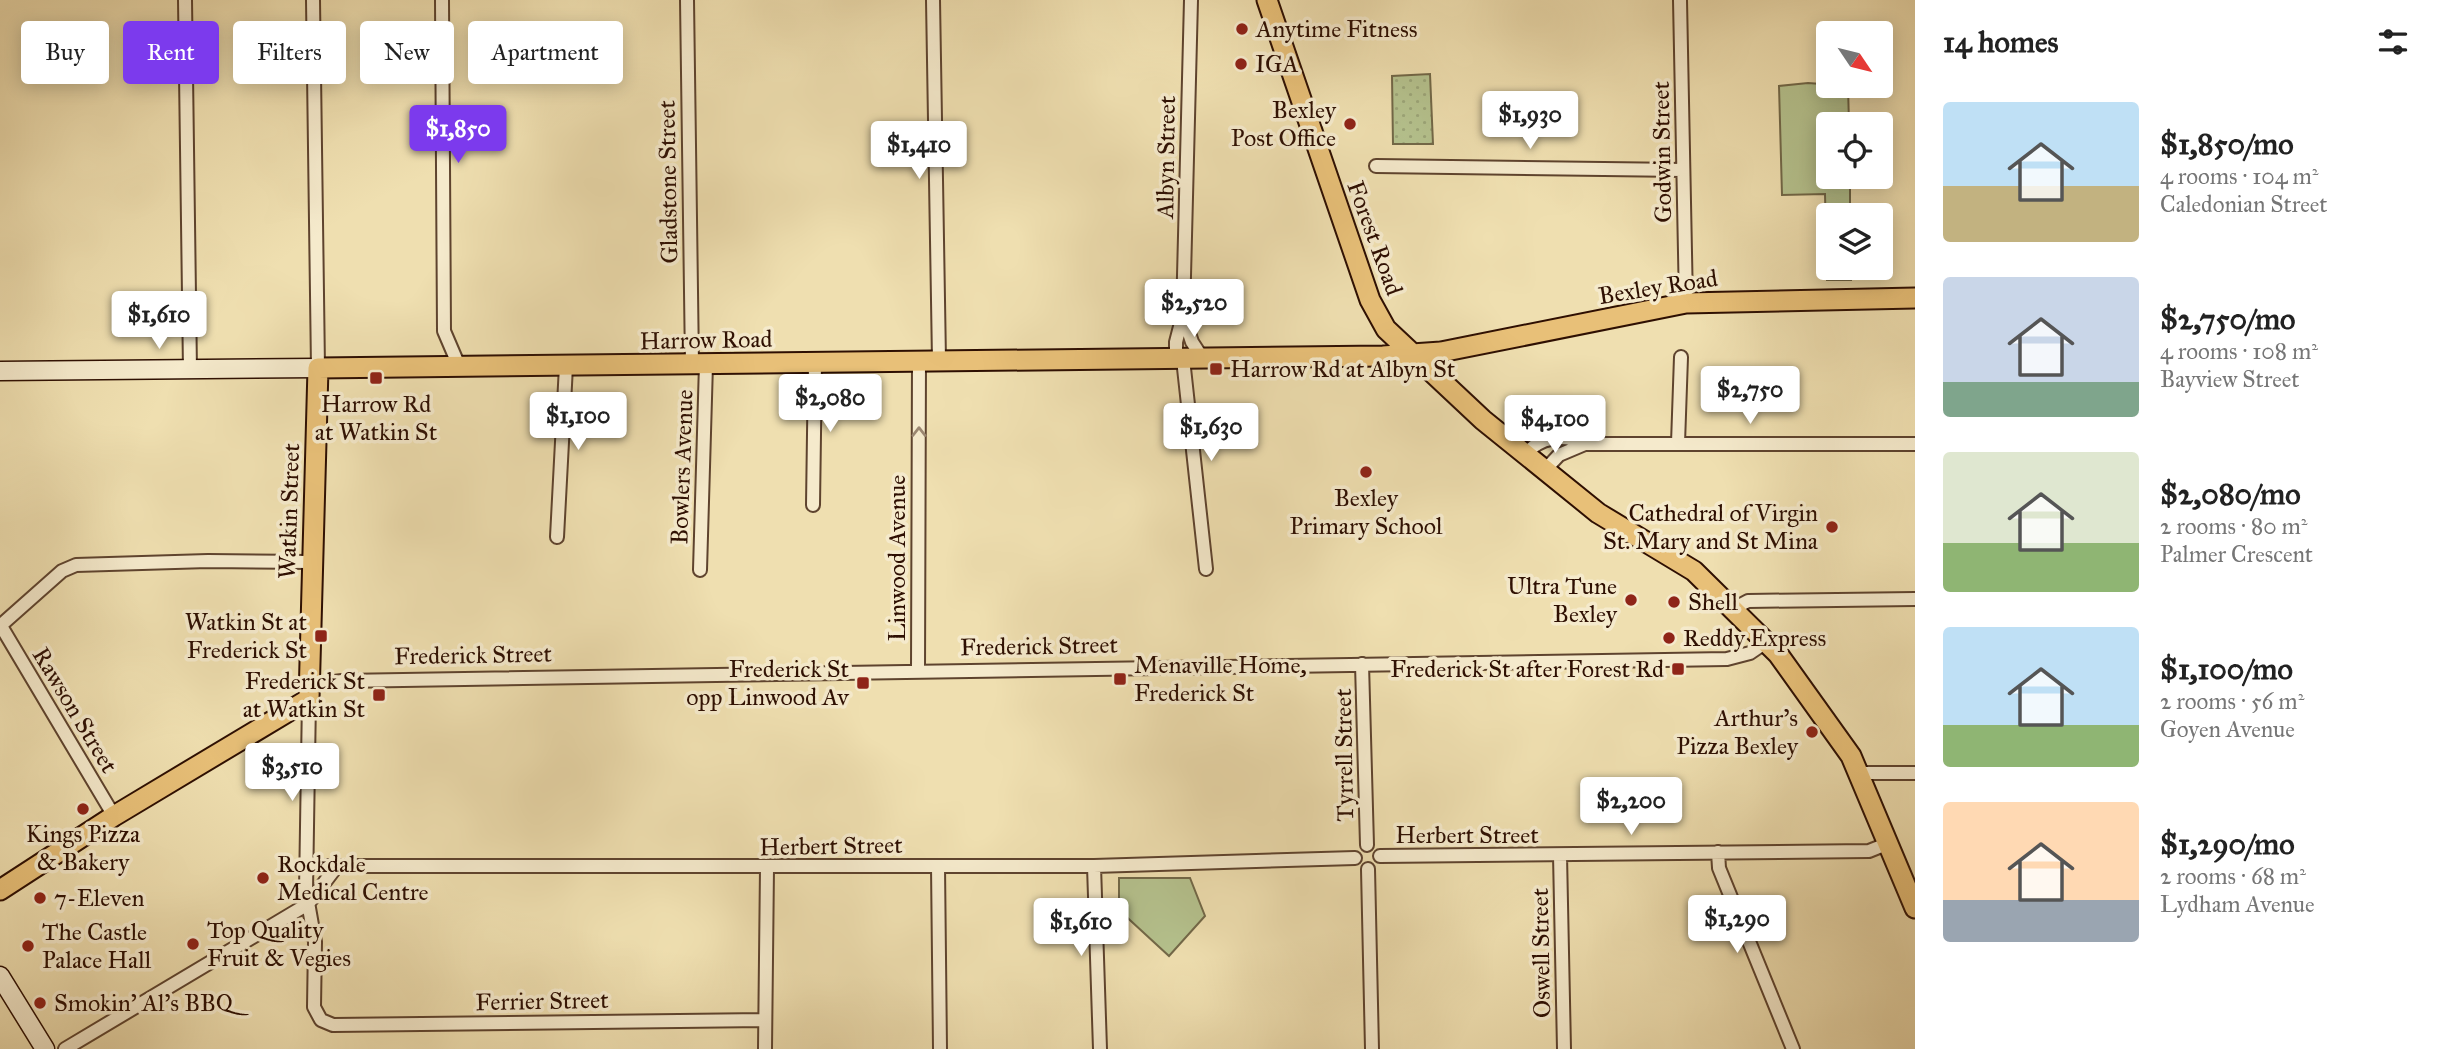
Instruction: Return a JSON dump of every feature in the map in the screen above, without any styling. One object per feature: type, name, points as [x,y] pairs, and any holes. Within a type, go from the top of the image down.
[{"type":"main road","name":"Forest Road","points":[[1267,0],[1370,300],[1386,329],[1524,455],[1598,513],[1694,571],[1766,642],[1837,733],[1859,773],[1915,908]]},
{"type":"main road","name":"Bexley Road","points":[[1412,354],[1484,344],[1686,303],[1915,298]]},
{"type":"main road","name":"Harrow Road","points":[[0,371],[1187,359],[1412,354]]},
{"type":"main road","name":"Watkin Street","points":[[309,692],[318,368]]},
{"type":"main road","name":"Frederick Street","points":[[0,878],[39,862],[309,692]]},
{"type":"main road","name":"Frederick Street","points":[[0,890],[17,881],[39,862]]},
{"type":"main road","points":[[0,976],[46,1049]]},
{"type":"street","points":[[185,0],[190,370]]},
{"type":"street","name":"Watkin Street","points":[[313,0],[318,368]]},
{"type":"street","points":[[442,0],[444,331],[459,366]]},
{"type":"street","name":"Gladstone Street","points":[[687,0],[699,364]]},
{"type":"street","name":"Linwood Avenue","points":[[918,672],[929,361],[933,0]]},
{"type":"street","name":"Albyn Street","points":[[1187,359],[1176,342],[1183,315],[1191,0]]},
{"type":"street","name":"Godwin Street","points":[[1680,0],[1686,303]]},
{"type":"street","points":[[1376,166],[1683,170]]},
{"type":"street","name":"Albyn Street","points":[[1183,315],[1192,342],[1187,359]]},
{"type":"street","points":[[1678,443],[1681,357]]},
{"type":"street","points":[[1187,359],[1206,569]]},
{"type":"street","points":[[813,505],[815,363]]},
{"type":"street","name":"Bowlers Avenue","points":[[699,364],[700,570]]},
{"type":"street","points":[[557,537],[566,366]]},
{"type":"street","points":[[1524,455],[1537,442],[1546,439],[1572,438],[1584,444]]},
{"type":"street","points":[[1544,471],[1559,455],[1584,444],[1915,444]]},
{"type":"street","points":[[0,626],[62,571],[76,565],[208,561],[311,562]]},
{"type":"street","points":[[1733,609],[1748,601],[1915,599]]},
{"type":"street","name":"Rawson Street","points":[[0,626],[114,816]]},
{"type":"street","name":"Frederick Street","points":[[309,692],[342,681],[1727,659],[1750,653],[1766,642]]},
{"type":"street","name":"Tyrrell Street","points":[[1362,664],[1367,845]]},
{"type":"street","name":"Watkin Street","points":[[309,692],[308,904],[315,942],[314,1007],[321,1020]]},
{"type":"street","points":[[1859,773],[1915,774]]},
{"type":"street","name":"Herbert Street","points":[[1380,856],[1869,850],[1889,843]]},
{"type":"street","points":[[1367,845],[1375,848],[1380,856],[1377,865],[1368,869],[1359,866],[1355,858],[1358,849],[1367,845]]},
{"type":"street","points":[[1718,852],[1719,868],[1793,1049]]},
{"type":"street","name":"Oswell Street","points":[[1560,855],[1564,1049]]},
{"type":"street","name":"Herbert Street","points":[[307,866],[1094,866],[1355,858]]},
{"type":"street","points":[[65,1049],[308,904],[337,866]]},
{"type":"street","points":[[938,866],[940,1049]]},
{"type":"street","points":[[1094,866],[1100,1049]]},
{"type":"street","points":[[765,1049],[767,868]]},
{"type":"street","points":[[1368,869],[1372,1049]]},
{"type":"street","name":"Ferrier Street","points":[[321,1020],[329,1024],[346,1024],[765,1020]]},
{"type":"green space","points":[[1430,74],[1433,144],[1393,144],[1392,76]]},
{"type":"green space","points":[[1816,84],[1816,98],[1848,98],[1849,112],[1816,112],[1816,189],[1850,189],[1850,203],[1825,203],[1825,194],[1782,195],[1779,86]]},
{"type":"green space","points":[[1119,878],[1190,878],[1205,916],[1169,956],[1119,910]]},
{"type":"place","name":"Anytime Fitness","points":[[1242,29]]},
{"type":"place","name":"IGA","points":[[1241,64]]},
{"type":"place","name":"Bexley Post Office","points":[[1350,124]]},
{"type":"place","name":"Harrow Rd at Albyn St","points":[[1216,369]]},
{"type":"place","name":"Harrow Rd at Watkin St","points":[[376,378]]},
{"type":"place","name":"Bexley Primary School","points":[[1366,472]]},
{"type":"place","name":"Cathedral of Virgin St. Mary and St Mina","points":[[1832,527]]},
{"type":"place","name":"Ultra Tune Bexley","points":[[1631,600]]},
{"type":"place","name":"Shell","points":[[1674,602]]},
{"type":"place","name":"Watkin St at Frederick St","points":[[321,636]]},
{"type":"place","name":"Reddy Express","points":[[1669,638]]},
{"type":"place","name":"Frederick St after Forest Rd","points":[[1678,669]]},
{"type":"place","name":"Menaville Home, Frederick St","points":[[1120,679]]},
{"type":"place","name":"Frederick St opp Linwood Av","points":[[863,683]]},
{"type":"place","name":"Frederick St at Watkin St","points":[[379,695]]},
{"type":"place","name":"Arthur's Pizza Bexley","points":[[1812,732]]},
{"type":"place","name":"Kings Pizza & Bakery","points":[[83,809]]},
{"type":"place","name":"Rockdale Medical Centre","points":[[263,878]]},
{"type":"place","name":"7-Eleven","points":[[40,898]]},
{"type":"place","name":"Top Quality Fruit & Vegies","points":[[193,944]]},
{"type":"place","name":"The Castle Palace Hall","points":[[28,946]]},
{"type":"place","name":"Smokin' Al's BBQ","points":[[40,1003]]}]
